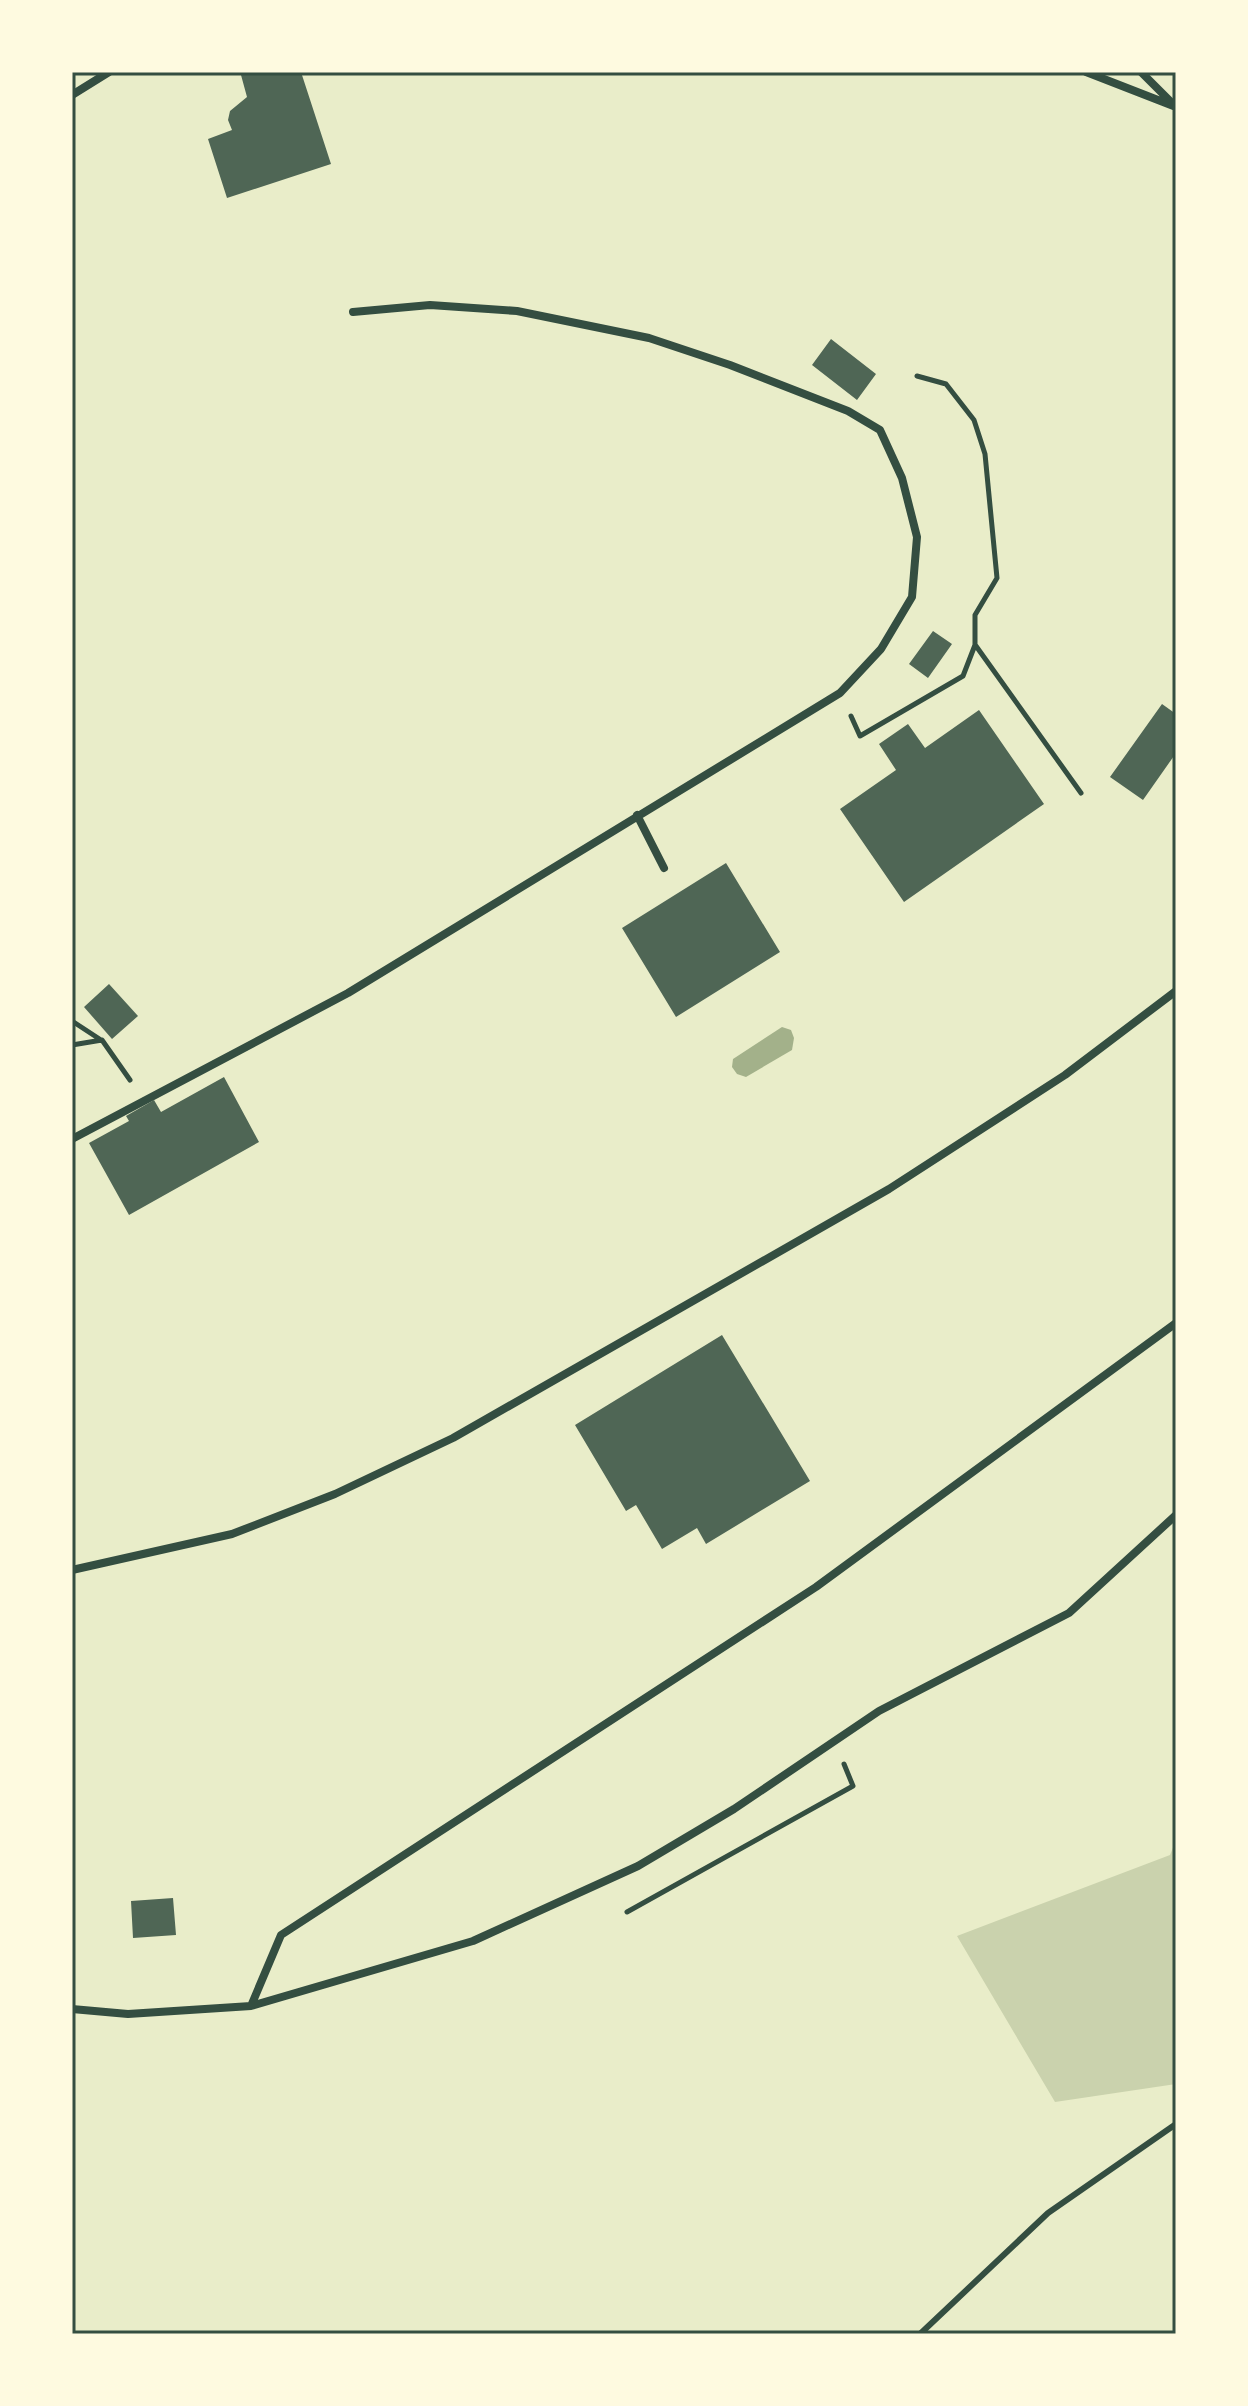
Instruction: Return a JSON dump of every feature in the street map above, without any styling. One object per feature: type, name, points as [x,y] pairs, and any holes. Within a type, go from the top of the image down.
[{"type":"street","points":[[72,95],[109,72]]},
{"type":"street","points":[[1086,72],[1176,107],[1141,72]]},
{"type":"street","points":[[72,1139],[348,993],[840,693],[881,649],[912,597],[917,537],[902,478],[880,430],[848,411],[730,365],[649,338],[517,311],[430,305],[353,312]]},
{"type":"street","points":[[637,815],[664,868]]},
{"type":"street","points":[[72,1570],[232,1534],[335,1494],[453,1438],[889,1189],[1065,1075],[1176,991]]},
{"type":"street","points":[[251,2006],[281,1935],[816,1587],[1176,1323]]},
{"type":"street","points":[[72,2009],[128,2014],[251,2006],[473,1941],[638,1866],[734,1809],[879,1711],[1069,1613],[1176,1515]]},
{"type":"lane","points":[[920,2334],[1048,2213],[1176,2124]]},
{"type":"path","points":[[840,693],[860,736],[963,676],[975,645],[975,615],[997,578],[985,454],[974,420],[946,384],[917,376]]},
{"type":"path","points":[[975,645],[1081,793]]},
{"type":"path","points":[[72,1021],[102,1040],[145,1100]]},
{"type":"path","points":[[72,1045],[102,1040]]},
{"type":"path","points":[[627,1912],[853,1786],[834,1741]]},
{"type":"shaded area","points":[[782,1027],[791,1030],[794,1038],[792,1050],[746,1077],[737,1074],[732,1067],[733,1059]]},
{"type":"shaded area","points":[[1176,1840],[1176,2084],[1055,2102],[957,1936],[1170,1855]]},
{"type":"building","points":[[252,72],[301,72],[331,164],[227,198],[208,139],[232,130],[228,120],[230,111],[247,97],[241,75]]},
{"type":"building","points":[[831,339],[876,374],[857,400],[812,365]]},
{"type":"building","points":[[933,631],[952,644],[928,678],[909,664]]},
{"type":"building","points":[[1162,704],[1176,714],[1176,753],[1143,800],[1110,777]]},
{"type":"building","points":[[979,710],[1044,804],[904,902],[840,809],[896,770],[879,744],[908,724],[925,748]]},
{"type":"building","points":[[726,863],[780,952],[676,1017],[622,928]]},
{"type":"building","points":[[109,984],[138,1016],[112,1039],[84,1007]]},
{"type":"building","points":[[224,1077],[259,1142],[129,1215],[89,1143],[129,1121],[126,1116],[154,1100],[161,1112]]},
{"type":"building","points":[[722,1335],[810,1481],[706,1544],[697,1528],[662,1549],[636,1505],[626,1511],[575,1425]]},
{"type":"building","points":[[173,1898],[176,1935],[133,1938],[131,1901]]}]
